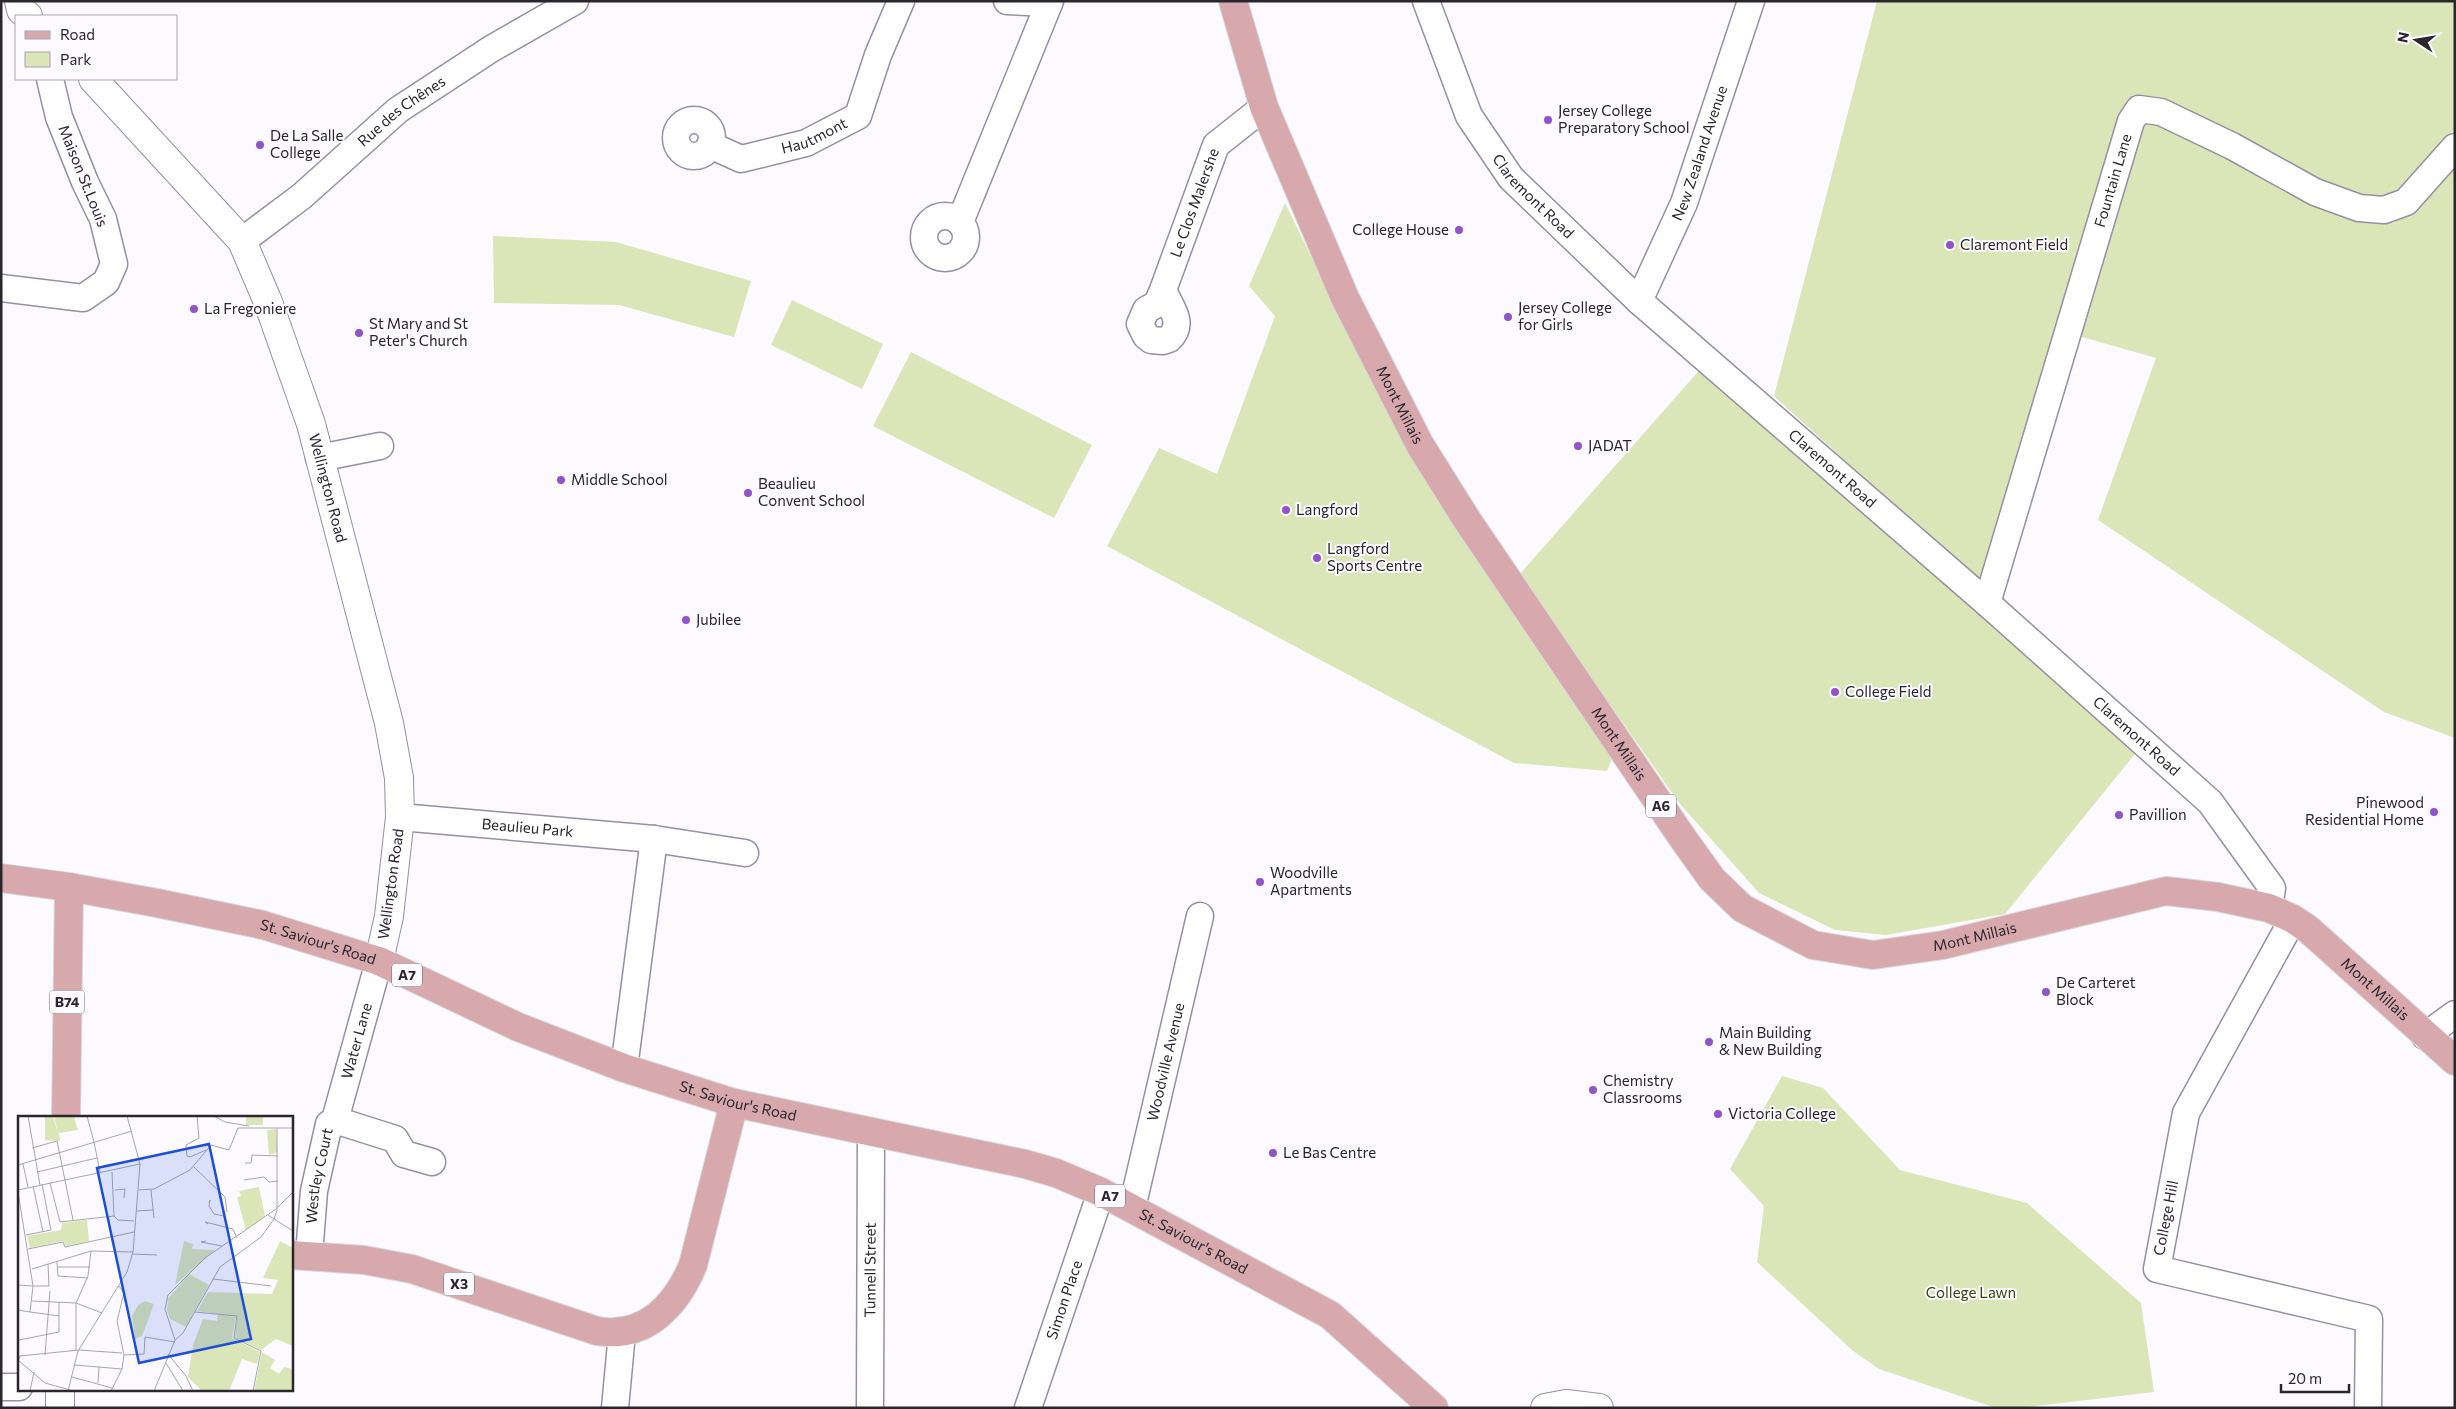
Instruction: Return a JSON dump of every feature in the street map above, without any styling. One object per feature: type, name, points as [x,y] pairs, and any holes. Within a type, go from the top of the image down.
[{"type":"main road","points":[[19,1],[21,10],[27,15]]},
{"type":"main road","name":"Mont Millais","points":[[1233,1],[1264,106],[1345,298],[1420,445],[1467,520],[1684,840],[1712,879],[1742,908],[1813,945],[1873,955],[1943,945],[2166,892],[2218,897],[2281,914],[2308,929],[2455,1061]]},
{"type":"main road","name":"Wellington Road","points":[[94,80],[242,241],[271,311],[311,424],[389,723],[399,778],[400,817],[389,916],[378,961]]},
{"type":"main road","name":"St. Saviour's Road","points":[[1,878],[157,902],[263,925],[378,961],[518,1027],[624,1068],[734,1103],[1025,1164],[1056,1173],[1101,1192],[1132,1208],[1330,1315],[1434,1408]]},
{"type":"main road","name":"B74","points":[[66,1116],[68,887]]},
{"type":"main road","name":"X3","points":[[300,1255],[364,1260],[412,1269],[603,1332],[622,1333],[634,1330],[660,1314],[684,1288],[693,1265],[734,1103]]},
{"type":"main road","points":[[60,1392],[60,1408]]},
{"type":"main road","points":[[1545,1408],[1566,1404],[1599,1408]]},
{"type":"street","name":"Rue des Chênes","points":[[242,241],[302,196],[398,110],[491,49],[576,1]]},
{"type":"street","name":"Hautmont","points":[[710,146],[741,159],[806,143],[858,116],[878,55],[901,1]]},
{"type":"street","points":[[960,222],[1050,2],[1007,1]]},
{"type":"street","name":"Claremont Road","points":[[1426,1],[1469,116],[1511,178],[1639,302],[1987,603],[2210,802],[2272,888],[2281,914]]},
{"type":"street","name":"New Zealand Avenue","points":[[1639,302],[1684,203],[1751,1]]},
{"type":"street","name":"Maison St.Louis","points":[[1,288],[83,298],[106,282],[114,264],[103,218],[85,182],[59,116],[50,80]]},
{"type":"street","name":"Le Clos Malershe","points":[[1163,290],[1216,145],[1264,106]]},
{"type":"street","name":"Fountain Lane","points":[[1987,603],[2131,121],[2139,109],[2161,112],[2232,146],[2315,192],[2358,208],[2384,210],[2406,202],[2455,147]]},
{"type":"street","points":[[319,458],[380,446]]},
{"type":"street","name":"Beaulieu Park","points":[[400,817],[654,839],[745,854]]},
{"type":"street","points":[[624,1068],[654,839]]},
{"type":"street","name":"College Hill","points":[[2281,914],[2186,1113],[2157,1268],[2369,1319],[2368,1408]]},
{"type":"street","name":"Woodville Avenue","points":[[1132,1208],[1200,916]]},
{"type":"street","name":"Water Lane","points":[[335,1120],[378,961]]},
{"type":"street","points":[[2425,1036],[2455,1014]]},
{"type":"street","name":"Westley Court","points":[[300,1255],[329,1124],[335,1120],[395,1139],[404,1154],[432,1162]]},
{"type":"street","name":"Tunnell Street","points":[[870,1133],[870,1408]]},
{"type":"street","name":"Simon Place","points":[[1028,1408],[1101,1192]]},
{"type":"street","points":[[616,1408],[622,1333]]},
{"type":"street","points":[[1,1387],[18,1386]]},
{"type":"green space","name":"Claremont Field","points":[[1877,1],[2455,1],[2455,128],[2408,184],[2386,196],[2356,197],[2156,100],[2132,95],[1986,578],[1973,580],[1949,555],[1774,396]]},
{"type":"green space","points":[[2142,116],[2300,192],[2394,223],[2455,157],[2455,738],[2384,712],[2098,520],[2156,358],[2075,335]]},
{"type":"green space","name":"Langford","points":[[1285,203],[1394,426],[1473,553],[1613,756],[1607,771],[1514,763],[1107,546],[1159,448],[1217,474],[1275,316],[1249,286]]},
{"type":"green space","points":[[493,236],[616,242],[751,281],[734,337],[619,305],[494,303]]},
{"type":"green space","points":[[792,300],[883,344],[862,389],[771,345]]},
{"type":"green space","points":[[911,352],[1092,445],[1054,518],[873,426]]},
{"type":"green space","name":"College Field","points":[[1703,366],[2000,634],[2139,749],[2005,914],[1886,935],[1835,930],[1759,893],[1680,804],[1519,575]]},
{"type":"green space","name":"College Lawn","points":[[1782,1076],[1823,1088],[1900,1170],[2027,1203],[2141,1303],[2154,1392],[2019,1408],[1996,1408],[1879,1369],[1852,1350],[1757,1262],[1764,1206],[1730,1169]]},
{"type":"place","name":"Jersey College Preparatory School","points":[[1548,120]]},
{"type":"place","name":"De La Salle College","points":[[260,145]]},
{"type":"place","name":"College House","points":[[1459,230]]},
{"type":"place","name":"Claremont Field","points":[[1950,245]]},
{"type":"place","name":"La Fregoniere","points":[[194,309]]},
{"type":"place","name":"Jersey College for Girls","points":[[1508,317]]},
{"type":"place","name":"St Mary and St Peter's Church","points":[[359,333]]},
{"type":"place","name":"JADAT","points":[[1578,446]]},
{"type":"place","name":"Middle School","points":[[561,480]]},
{"type":"place","name":"Beaulieu Convent School","points":[[748,493]]},
{"type":"place","name":"Langford","points":[[1286,510]]},
{"type":"place","name":"Langford Sports Centre","points":[[1317,558]]},
{"type":"place","name":"Jubilee","points":[[686,620]]},
{"type":"place","name":"College Field","points":[[1835,692]]},
{"type":"place","name":"Pinewood Residential Home","points":[[2434,812]]},
{"type":"place","name":"Pavillion","points":[[2119,815]]},
{"type":"place","name":"Woodville Apartments","points":[[1260,882]]},
{"type":"place","name":"De Carteret Block","points":[[2046,992]]},
{"type":"place","name":"Main Building & New Building","points":[[1709,1042]]},
{"type":"place","name":"Chemistry Classrooms","points":[[1593,1090]]},
{"type":"place","name":"Victoria College","points":[[1718,1114]]},
{"type":"place","name":"Le Bas Centre","points":[[1273,1153]]}]
